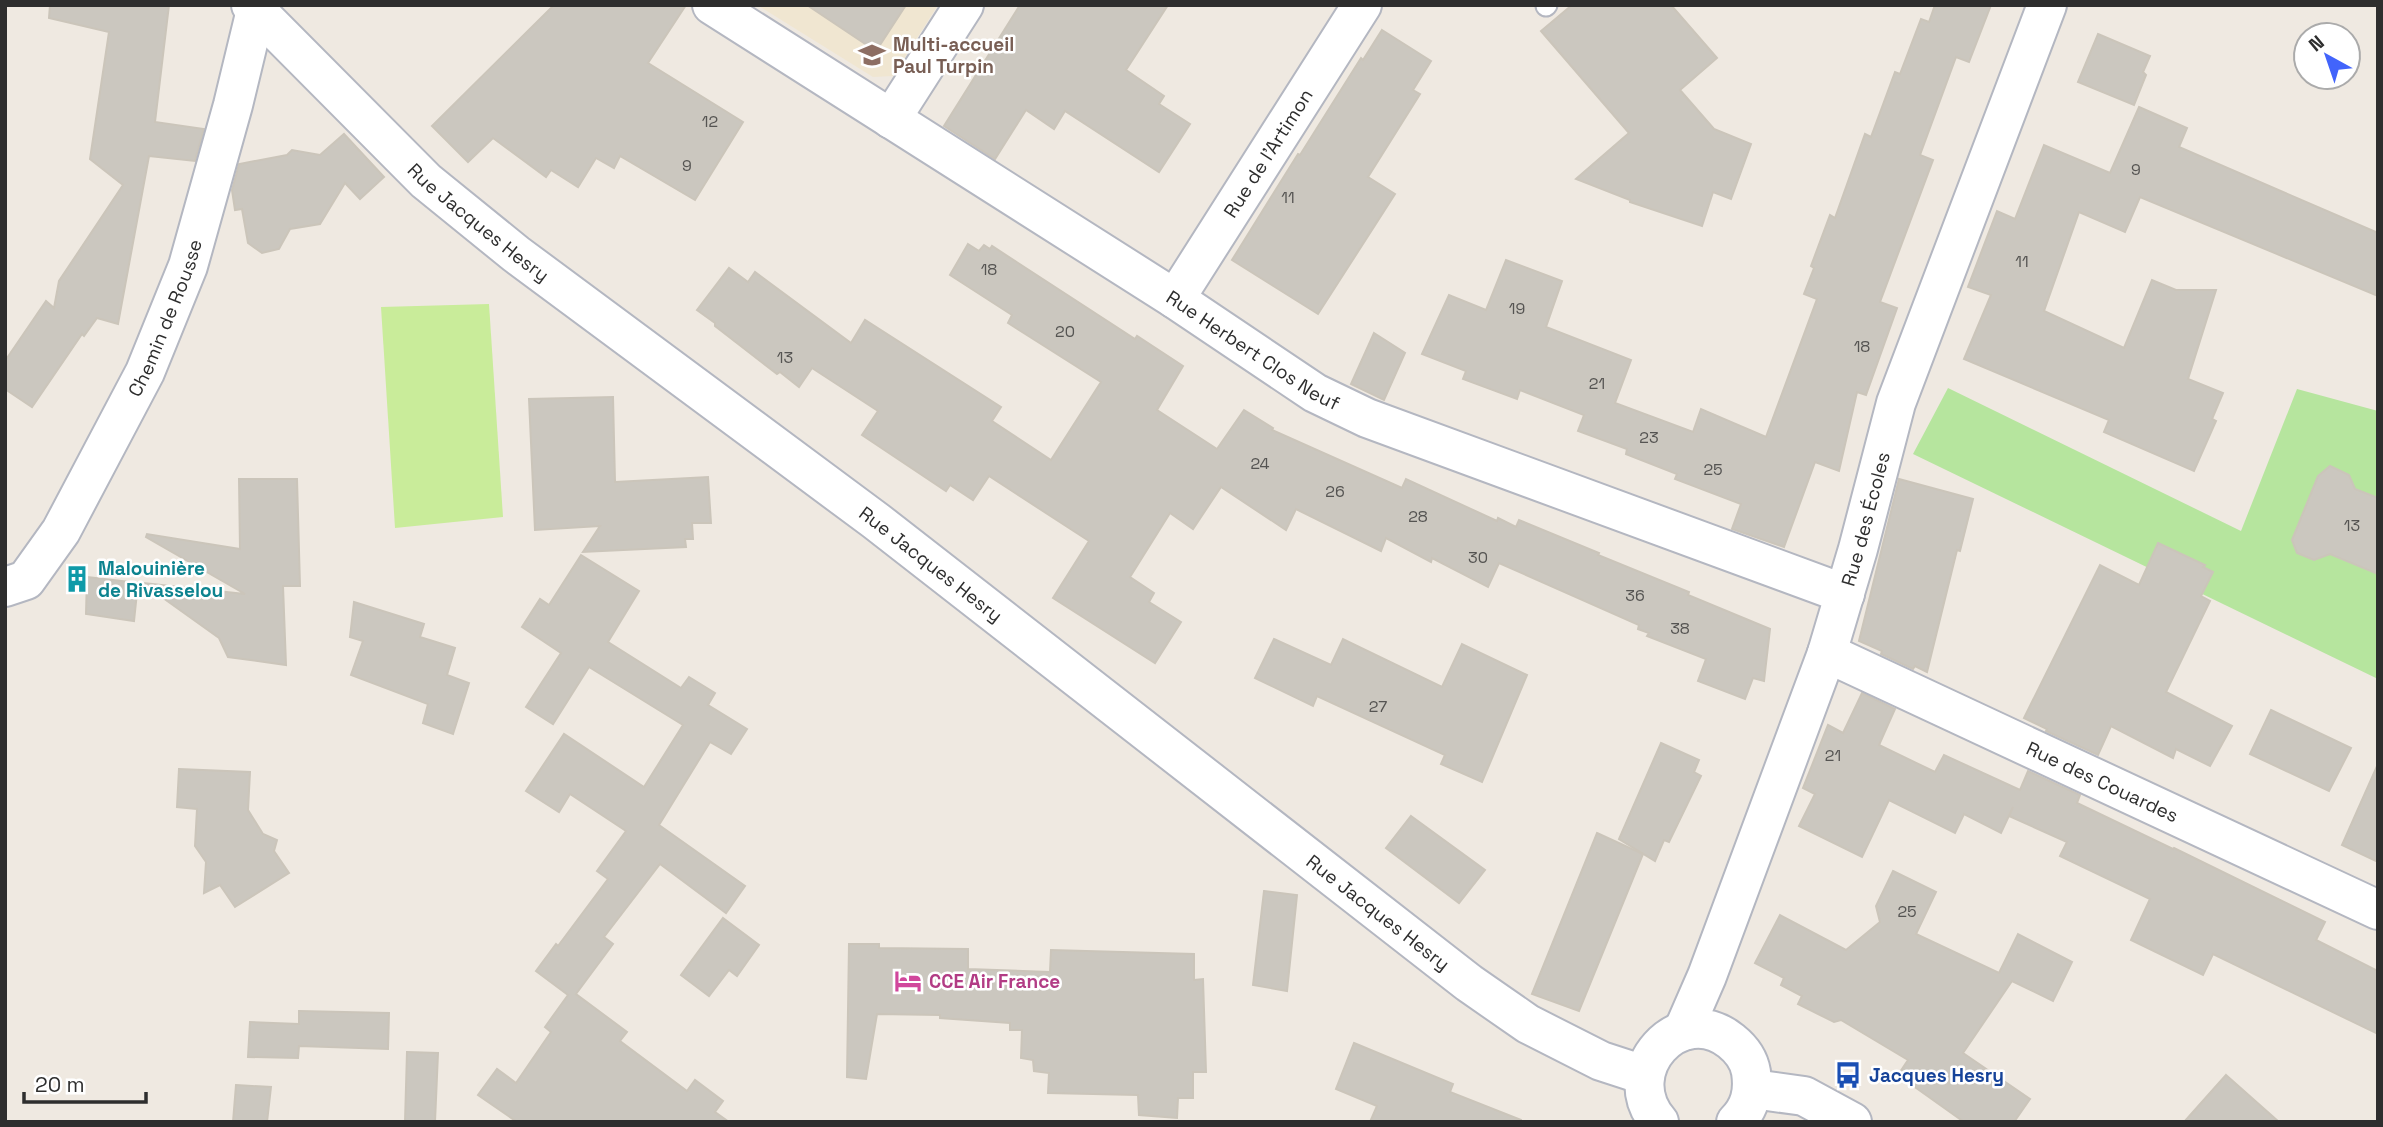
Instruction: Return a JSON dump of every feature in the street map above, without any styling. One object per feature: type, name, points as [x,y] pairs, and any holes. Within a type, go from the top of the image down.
[{"type":"street","name":"Rue Herbert Clos Neuf","points":[[712,5],[1175,299],[1315,393],[1367,418],[1844,594]]},
{"type":"street","points":[[891,119],[964,5]]},
{"type":"street","name":"Rue de l'Artimon","points":[[1175,299],[1362,5]]},
{"type":"street","name":"Rue des Écoles","points":[[1683,1031],[1707,976],[1827,653],[1896,403],[2047,5]]},
{"type":"street","name":"Chemin de Rousse","points":[[5,587],[26,580],[61,531],[145,372],[188,266],[233,105],[253,8]]},
{"type":"street","name":"Rue Jacques Hesry","points":[[253,8],[426,181],[516,254],[876,521],[1469,983],[1528,1024],[1601,1061],[1644,1075]]},
{"type":"street","name":"Rue des Couardes","points":[[1827,653],[2378,910]]},
{"type":"street","points":[[1659,1122],[1651,1112],[1644,1094],[1644,1075],[1651,1056],[1665,1040],[1683,1031],[1703,1030],[1724,1035],[1740,1049],[1751,1068],[1744,1106],[1804,1096],[1852,1122]]},
{"type":"shaded area","name":"Multi-accueil Paul Turpin","points":[[757,5],[938,5],[893,76],[873,77]]},
{"type":"green space","points":[[489,304],[503,517],[395,528],[381,307]]},
{"type":"green space","points":[[1948,388],[2241,531],[2297,389],[2378,411],[2378,679],[1913,454]]},
{"type":"building","points":[[50,5],[169,5],[155,122],[204,129],[195,161],[149,156],[118,324],[97,318],[84,336],[82,334],[32,407],[5,389],[5,361],[46,301],[54,308],[59,281],[123,185],[90,159],[109,32],[49,18]]},
{"type":"building","points":[[554,5],[686,5],[648,63],[743,122],[695,200],[620,156],[614,168],[596,158],[578,187],[551,170],[546,177],[493,138],[468,162],[432,126]]},
{"type":"building","points":[[807,5],[906,5],[876,51]]},
{"type":"building","points":[[1020,5],[1168,5],[1126,70],[1164,96],[1159,104],[1190,124],[1159,172],[1065,111],[1054,129],[1026,110],[995,159],[944,126]]},
{"type":"building","points":[[1572,5],[1671,5],[1717,58],[1680,90],[1714,129],[1751,144],[1731,199],[1713,192],[1702,226],[1630,202],[1576,179],[1629,133],[1541,31]]},
{"type":"building","points":[[1935,5],[1991,5],[1969,62],[1956,57],[1920,155],[1933,160],[1880,302],[1897,308],[1866,395],[1857,392],[1839,471],[1815,462],[1784,547],[1732,529],[1741,504],[1675,479],[1677,474],[1626,454],[1627,449],[1578,431],[1584,415],[1520,390],[1517,399],[1463,379],[1466,371],[1422,354],[1449,295],[1486,310],[1506,260],[1562,281],[1546,327],[1631,360],[1615,403],[1693,432],[1701,409],[1766,437],[1817,299],[1804,294],[1814,268],[1811,266],[1830,215],[1835,218],[1865,134],[1871,137],[1895,72],[1900,74],[1921,19],[1929,22]]},
{"type":"building","points":[[1382,30],[1431,61],[1413,90],[1420,94],[1368,177],[1395,194],[1318,314],[1232,260],[1298,154],[1300,155],[1361,58],[1363,60]]},
{"type":"building","points":[[2098,34],[2150,56],[2134,105],[2078,82]]},
{"type":"building","points":[[2139,107],[2187,128],[2179,147],[2378,233],[2378,296],[2140,197],[2125,232],[2079,212],[2044,311],[2124,348],[2152,280],[2176,290],[2216,290],[2188,379],[2223,393],[2212,419],[2216,421],[2194,471],[2104,432],[2109,420],[1964,359],[1991,295],[1968,287],[1997,211],[2015,219],[2044,145],[2110,173]]},
{"type":"building","points":[[344,134],[384,177],[360,199],[345,183],[320,224],[290,229],[279,249],[262,253],[248,243],[242,209],[235,210],[232,190],[239,164],[287,155],[292,150],[320,155]]},
{"type":"building","points":[[968,244],[979,251],[984,245],[990,249],[992,246],[1135,339],[1137,336],[1183,366],[1157,410],[1217,449],[1244,410],[1273,428],[1272,430],[1402,488],[1406,479],[1497,521],[1498,518],[1516,527],[1519,520],[1599,553],[1598,555],[1770,629],[1764,681],[1753,678],[1745,699],[1698,681],[1706,659],[1647,636],[1649,633],[1638,629],[1639,625],[1499,563],[1488,587],[1432,558],[1431,562],[1386,538],[1381,551],[1296,509],[1286,530],[1221,487],[1193,529],[1170,513],[1130,577],[1154,593],[1149,602],[1181,622],[1155,663],[1053,598],[1089,541],[989,476],[973,500],[950,485],[946,491],[862,435],[878,411],[812,368],[799,387],[780,372],[777,374],[697,310],[729,268],[748,282],[755,272],[851,343],[865,320],[1001,407],[992,421],[1051,460],[1101,382],[1008,323],[1012,315],[950,275]]},
{"type":"building","points":[[1374,333],[1405,353],[1384,400],[1351,384]]},
{"type":"building","points":[[613,397],[615,482],[708,477],[711,523],[692,523],[693,539],[685,539],[686,547],[583,552],[600,526],[535,530],[529,399]]},
{"type":"building","points":[[2330,466],[2349,475],[2355,489],[2378,498],[2378,574],[2330,554],[2314,560],[2297,553],[2292,540],[2318,476]]},
{"type":"building","points":[[239,479],[297,479],[300,586],[283,586],[286,665],[228,657],[219,638],[142,583],[245,594],[146,537],[147,534],[240,549]]},
{"type":"building","points":[[1899,479],[1973,499],[1960,551],[1957,550],[1927,672],[1915,666],[1913,669],[1859,641]]},
{"type":"building","points":[[2158,543],[2205,565],[2203,567],[2213,572],[2201,596],[2210,601],[2166,692],[2232,726],[2210,766],[2176,749],[2173,758],[2111,726],[2098,755],[2024,718],[2100,565],[2139,585]]},
{"type":"building","points":[[581,555],[639,591],[608,642],[681,688],[689,677],[715,693],[708,705],[747,729],[731,754],[710,742],[659,825],[745,886],[726,913],[660,864],[604,937],[613,944],[576,994],[627,1032],[620,1041],[687,1091],[695,1080],[723,1101],[715,1112],[729,1122],[517,1122],[478,1095],[497,1069],[516,1083],[551,1032],[545,1027],[568,995],[536,971],[608,879],[597,871],[626,831],[570,794],[559,812],[526,791],[564,734],[644,787],[683,725],[589,667],[553,724],[526,707],[561,653],[522,627],[540,599],[549,605]]},
{"type":"building","points":[[87,577],[138,583],[134,621],[86,614]]},
{"type":"building","points":[[354,602],[424,624],[420,637],[455,648],[447,675],[469,683],[453,734],[423,723],[428,704],[351,675],[363,641],[350,637]]},
{"type":"building","points":[[1274,639],[1331,665],[1343,639],[1442,687],[1462,644],[1527,675],[1482,782],[1441,764],[1445,755],[1317,696],[1313,706],[1255,678]]},
{"type":"building","points":[[1862,693],[1895,709],[1879,745],[1935,772],[1944,755],[2020,790],[2028,771],[2080,795],[2077,803],[2325,922],[2316,940],[2378,971],[2378,1034],[2213,954],[2203,975],[2131,940],[2150,899],[2060,856],[2067,842],[2009,816],[2013,807],[2001,833],[1964,814],[1955,833],[1889,800],[1862,857],[1799,826],[1815,794],[1803,788],[1828,725],[1843,733]]},
{"type":"building","points":[[2271,710],[2351,748],[2329,791],[2250,754]]},
{"type":"building","points":[[1661,743],[1699,760],[1694,772],[1701,776],[1669,842],[1664,840],[1655,861],[1619,839]]},
{"type":"building","points":[[2378,764],[2378,862],[2342,845]]},
{"type":"building","points":[[179,769],[250,772],[248,810],[263,834],[277,840],[274,851],[289,873],[235,907],[220,885],[204,893],[206,862],[195,846],[197,809],[177,807]]},
{"type":"building","points":[[1411,816],[1485,870],[1459,903],[1386,848]]},
{"type":"building","points":[[1597,833],[1643,854],[1579,1011],[1532,994]]},
{"type":"building","points":[[1893,871],[1936,892],[1916,934],[1999,973],[2018,934],[2072,962],[2053,1001],[2012,981],[1963,1053],[2030,1099],[2014,1122],[1964,1122],[1898,1075],[1908,1060],[1841,1020],[1834,1022],[1798,1004],[1802,996],[1781,985],[1784,978],[1755,963],[1780,915],[1846,950],[1880,922],[1876,906]]},
{"type":"building","points":[[1264,891],[1297,895],[1287,991],[1253,985]]},
{"type":"building","points":[[723,918],[759,945],[737,976],[729,970],[709,996],[681,975]]},
{"type":"building","points":[[849,944],[879,944],[879,948],[968,949],[968,969],[1050,972],[1051,950],[1194,954],[1194,980],[1203,979],[1206,1072],[1193,1072],[1193,1098],[1178,1098],[1177,1118],[1139,1115],[1138,1095],[1048,1093],[1049,1073],[1034,1071],[1033,1060],[1021,1058],[1022,1030],[1010,1030],[1010,1023],[940,1018],[940,1015],[877,1014],[866,1079],[847,1077]]},
{"type":"building","points":[[299,1011],[389,1013],[388,1049],[299,1046],[298,1058],[248,1057],[250,1022],[299,1024]]},
{"type":"building","points":[[1354,1043],[1453,1084],[1450,1092],[1521,1122],[1370,1122],[1377,1106],[1336,1089]]},
{"type":"building","points":[[407,1052],[438,1053],[435,1122],[405,1122]]},
{"type":"building","points":[[2226,1075],[2279,1122],[2184,1122]]},
{"type":"building","points":[[236,1085],[271,1087],[267,1122],[233,1122]]},
{"type":"place","name":"Multi-accueil Paul Turpin","points":[[872,55]]},
{"type":"place","name":"Malouinière de Rivasselou","points":[[77,579]]},
{"type":"place","name":"CCE Air France","points":[[908,981]]},
{"type":"place","name":"Jacques Hesry","points":[[1848,1075]]}]
